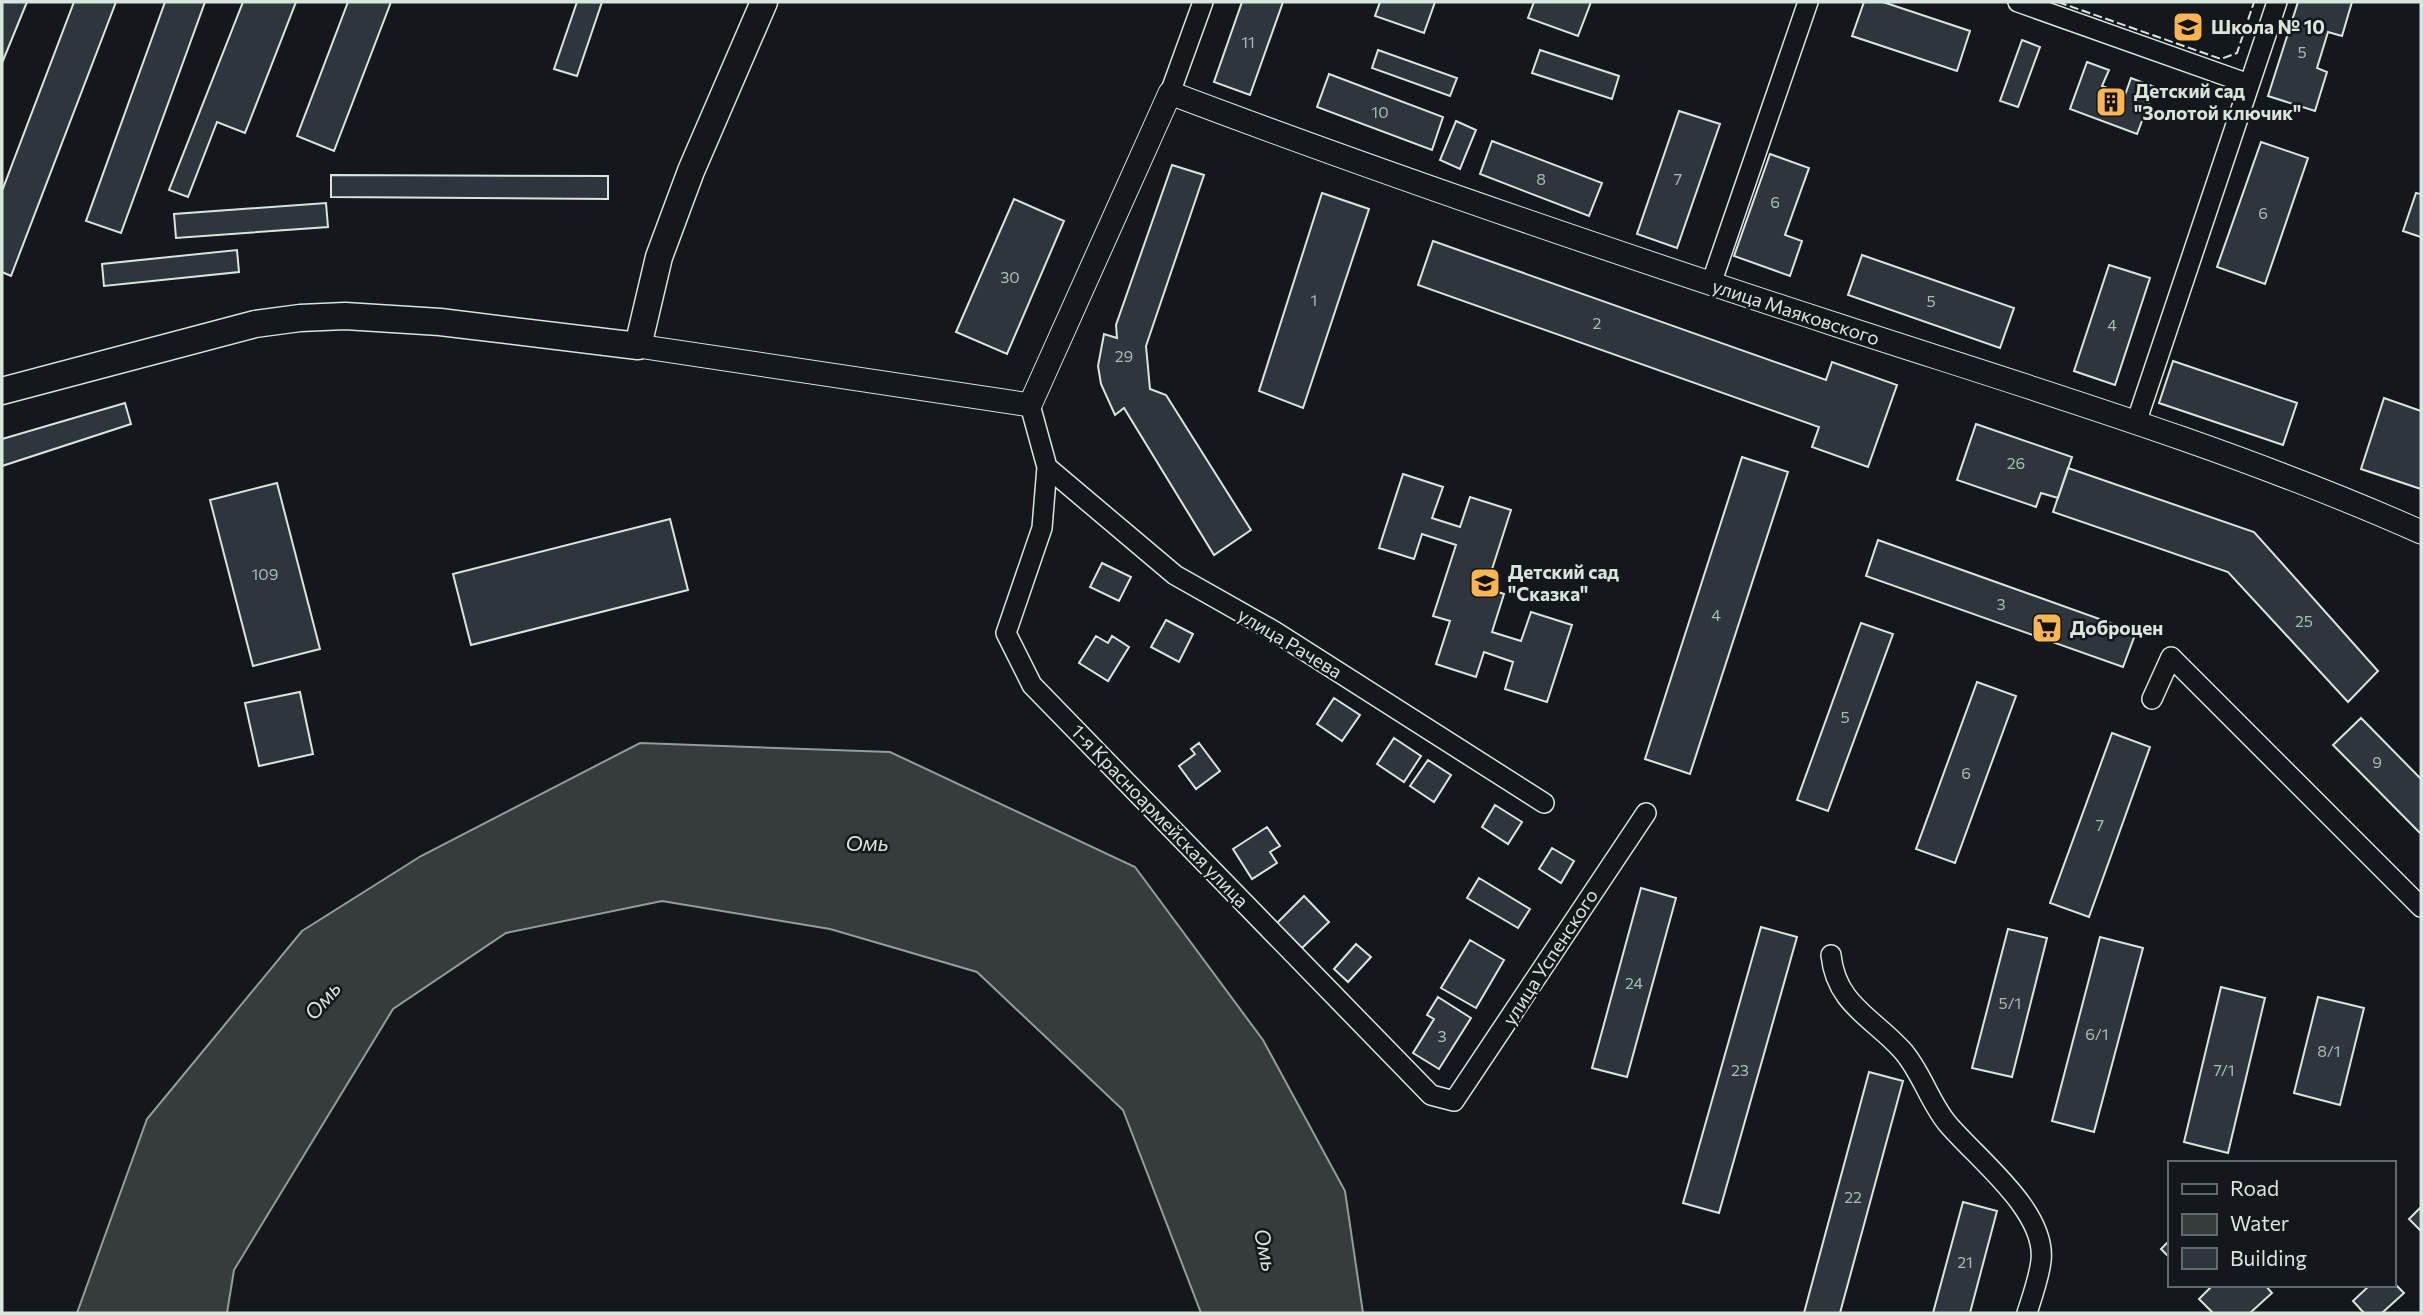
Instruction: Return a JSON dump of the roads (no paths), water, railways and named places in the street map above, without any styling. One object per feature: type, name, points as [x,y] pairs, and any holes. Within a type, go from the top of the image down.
[{"type":"main road","points":[[2,391],[255,324],[300,318],[345,316],[440,322],[638,346],[663,244],[691,171],[764,2]]},
{"type":"street","points":[[1047,467],[1030,405],[1170,93],[1203,2]]},
{"type":"street","points":[[1711,284],[1808,2]]},
{"type":"street","points":[[2018,2],[2249,84]]},
{"type":"street","points":[[2136,423],[2277,2]]},
{"type":"street","name":"улица Маяковского","points":[[1170,93],[1711,284],[2136,423],[2312,486],[2421,531]]},
{"type":"street","points":[[638,346],[1030,405]]},
{"type":"street","name":"улица Рачева","points":[[1047,467],[1175,575],[1273,631],[1544,803]]},
{"type":"street","name":"1-я Красноармейская улица","points":[[1047,467],[1042,528],[1006,633],[1032,685],[1430,1095],[1454,1101]]},
{"type":"street","points":[[2152,699],[2171,657],[2421,907]]},
{"type":"street","name":"улица Успенского","points":[[1454,1101],[1646,813]]},
{"type":"street","points":[[1831,955],[1833,978],[1863,1015],[1904,1051],[1945,1121],[2022,1206],[2038,1231],[2042,1260],[2027,1313]]},
{"type":"water","name":"Омь","points":[[640,743],[890,752],[1135,867],[1263,1040],[1345,1191],[1363,1313],[1201,1313],[1123,1110],[977,972],[830,929],[662,901],[506,933],[393,1009],[234,1270],[227,1313],[77,1313],[147,1119],[302,931],[421,856]]},
{"type":"place","name":"Школа № 10","points":[[2188,27]]},
{"type":"place","name":"Детский сад \"Золотой ключик\"","points":[[2111,102]]},
{"type":"place","name":"Детский сад \"Сказка\"","points":[[1485,583]]},
{"type":"place","name":"Доброцен","points":[[2047,628]]}]
